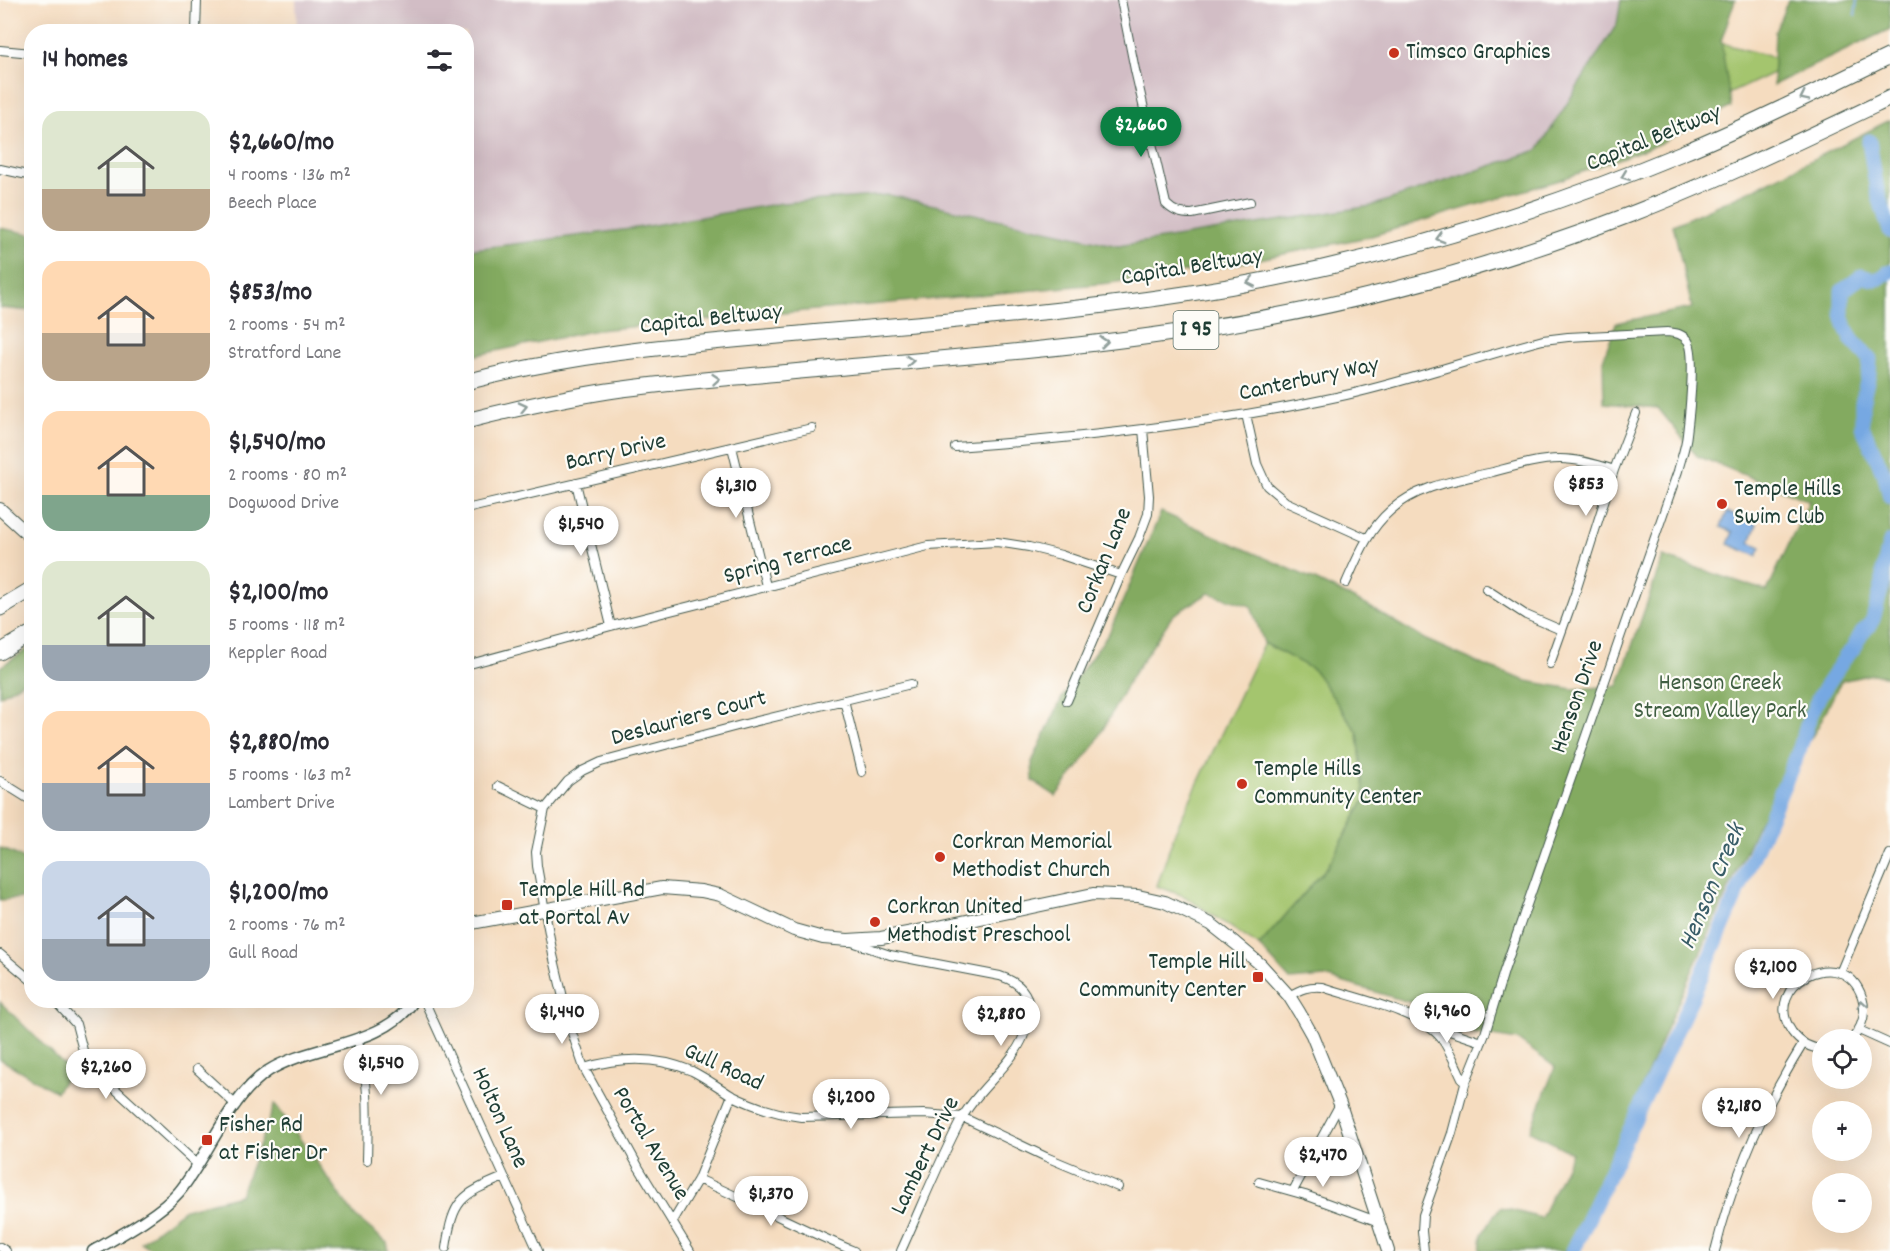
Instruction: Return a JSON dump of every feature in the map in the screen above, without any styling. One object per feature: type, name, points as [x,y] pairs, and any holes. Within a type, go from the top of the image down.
[{"type":"highway","name":"Capital Beltway","points":[[474,380],[534,366],[648,348],[1062,309],[1186,294],[1368,257],[1485,225],[1622,178],[1752,122],[1890,56]]},
{"type":"highway","name":"I 95","points":[[474,419],[599,392],[1125,340],[1254,320],[1358,298],[1495,261],[1633,214],[1755,162],[1890,98]]},
{"type":"highway","points":[[0,608],[24,594]]},
{"type":"highway","points":[[0,652],[24,638]]},
{"type":"main road","points":[[0,509],[24,532]]},
{"type":"main road","points":[[0,522],[24,535]]},
{"type":"main road","points":[[474,922],[653,890],[685,889],[720,895],[794,930],[823,938],[848,940],[880,938],[929,929],[1093,894],[1138,896],[1165,902],[1211,924],[1260,964],[1289,996],[1312,1035],[1340,1104],[1388,1251]]},
{"type":"street","points":[[196,24],[197,0]]},
{"type":"street","points":[[1121,0],[1135,73],[1166,204],[1172,210],[1192,214],[1251,202]]},
{"type":"street","points":[[0,50],[24,52]]},
{"type":"street","points":[[0,169],[24,174]]},
{"type":"street","name":"Canterbury Way","points":[[955,447],[1143,429],[1246,414],[1347,395],[1543,340],[1667,332]]},
{"type":"street","name":"Henson Drive","points":[[1424,1251],[1423,1215],[1452,1133],[1465,1084],[1482,1042],[1504,971],[1678,471],[1687,435],[1692,363],[1690,346],[1683,336],[1667,332]]},
{"type":"street","points":[[1246,414],[1257,464],[1268,486],[1286,502],[1366,538]]},
{"type":"street","points":[[1550,663],[1575,594],[1614,470],[1636,414]]},
{"type":"street","name":"Barry Drive","points":[[474,507],[812,428]]},
{"type":"street","name":"Corkan Lane","points":[[1067,701],[1148,514],[1149,496],[1143,429]]},
{"type":"street","points":[[732,447],[766,586]]},
{"type":"street","points":[[1346,583],[1366,538],[1392,508],[1405,499],[1437,485],[1526,464],[1558,459],[1581,460],[1614,470]]},
{"type":"street","points":[[576,483],[611,626]]},
{"type":"street","name":"Spring Terrace","points":[[474,663],[928,546],[997,542],[1061,555],[1121,575]]},
{"type":"street","points":[[1486,589],[1526,615],[1561,630]]},
{"type":"street","name":"Deslauriers Court","points":[[544,809],[568,781],[601,762],[910,684]]},
{"type":"street","points":[[844,700],[862,772]]},
{"type":"street","points":[[0,781],[24,796]]},
{"type":"street","points":[[498,786],[544,809]]},
{"type":"street","name":"Portal Avenue","points":[[544,809],[536,852],[537,866],[553,955],[570,1027],[584,1068],[609,1118],[690,1251]]},
{"type":"street","points":[[1840,973],[1887,870],[1890,854]]},
{"type":"street","name":"Lambert Drive","points":[[848,940],[890,955],[1000,976],[1015,981],[1022,987],[1028,1007],[1025,1032],[1007,1062],[962,1117],[902,1251]]},
{"type":"street","points":[[0,954],[24,974]]},
{"type":"street","points":[[1812,1048],[1803,1044],[1789,1028],[1786,1018],[1787,997],[1799,980],[1809,974],[1819,971],[1840,973],[1855,985],[1864,1002],[1863,1021],[1859,1029]]},
{"type":"street","points":[[1289,996],[1302,988],[1322,987],[1482,1042]]},
{"type":"street","points":[[61,1008],[76,1024],[88,1065],[197,1164]]},
{"type":"street","points":[[93,1251],[166,1204],[184,1185],[236,1105],[250,1087],[269,1071],[297,1058],[357,1038],[389,1024],[408,1008]]},
{"type":"street","name":"Holton Lane","points":[[428,1008],[538,1251]]},
{"type":"street","points":[[1420,1021],[1442,1039],[1465,1084]]},
{"type":"street","points":[[1872,1036],[1890,1044]]},
{"type":"street","points":[[357,1038],[364,1059],[367,1086],[367,1160]]},
{"type":"street","points":[[1715,1251],[1741,1165],[1781,1082],[1803,1044]]},
{"type":"street","name":"Gull Road","points":[[584,1068],[603,1062],[630,1059],[666,1063],[692,1072],[732,1095],[784,1115],[801,1117],[924,1114],[962,1117],[1046,1158],[1118,1187]]},
{"type":"street","points":[[196,1069],[236,1105]]},
{"type":"street","points":[[673,1221],[698,1179],[732,1095]]},
{"type":"street","points":[[1293,1191],[1340,1104]]},
{"type":"street","points":[[446,1248],[452,1218],[458,1203],[467,1193],[504,1177]]},
{"type":"street","points":[[698,1179],[854,1251]]},
{"type":"street","points":[[1258,1182],[1293,1191],[1379,1222]]},
{"type":"street","points":[[0,1248],[6,1251]]},
{"type":"shaded area","points":[[296,0],[1621,0],[1617,24],[1538,150],[1371,206],[1118,246],[889,195],[782,203],[630,229],[474,249],[474,24],[297,24]]},
{"type":"green space","points":[[1621,0],[1735,0],[1721,41],[1731,107],[1656,145],[1560,180],[1368,237],[1225,266],[1110,283],[597,330],[474,356],[474,249],[630,229],[782,203],[889,195],[1118,246],[1371,206],[1538,150],[1617,24]]},
{"type":"green space","points":[[1788,0],[1890,0],[1890,29],[1773,85],[1775,32]]},
{"type":"green space","points":[[1710,40],[1794,63],[1701,107]]},
{"type":"green space","name":"Henson Creek Stream Valley Park","points":[[1890,120],[1890,677],[1873,674],[1841,681],[1819,725],[1757,826],[1667,1027],[1574,1251],[1480,1251],[1482,1234],[1500,1207],[1541,1218],[1572,1153],[1530,1131],[1555,1067],[1518,1040],[1466,1032],[1419,1005],[1325,977],[1290,980],[1259,946],[1328,866],[1365,799],[1358,733],[1314,670],[1264,643],[1251,606],[1209,593],[1173,615],[1130,679],[1094,746],[1056,796],[1033,781],[1032,762],[1062,698],[1109,633],[1161,512],[1315,580],[1368,606],[1424,639],[1485,666],[1527,681],[1573,689],[1618,686],[1663,557],[1767,591],[1809,501],[1697,456],[1658,408],[1604,403],[1603,360],[1616,323],[1692,308],[1673,225],[1760,186]]},
{"type":"green space","points":[[0,228],[24,233],[24,310],[0,308]]},
{"type":"green space","points":[[1264,643],[1314,669],[1358,733],[1365,799],[1328,866],[1259,946],[1184,896],[1157,886],[1175,832]]},
{"type":"green space","points":[[24,652],[24,681],[0,696],[0,667]]},
{"type":"green space","points":[[0,848],[24,860],[24,898],[0,900]]},
{"type":"green space","points":[[0,1002],[70,1071],[56,1092],[0,1059]]},
{"type":"green space","points":[[275,1104],[355,1216],[387,1243],[389,1251],[154,1251],[141,1242],[185,1209],[240,1195]]},
{"type":"water","points":[[1727,512],[1757,524],[1750,542],[1761,547],[1757,556],[1728,544],[1733,532],[1721,527]]},
{"type":"waterway","name":"Henson Creek","points":[[1855,15],[1857,0]]},
{"type":"waterway","name":"Henson Creek","points":[[1869,141],[1877,190],[1890,231]]},
{"type":"waterway","name":"Henson Creek","points":[[1890,271],[1877,279],[1862,276],[1842,291],[1842,314],[1846,328],[1852,340],[1870,359],[1862,403],[1862,426],[1885,476],[1890,497]]},
{"type":"waterway","name":"Henson Creek","points":[[1573,1251],[1694,993],[1800,748],[1809,719],[1820,695],[1873,619],[1883,583],[1883,571],[1890,542]]},
{"type":"place","name":"Timsco Graphics","points":[[1394,53]]},
{"type":"place","name":"Temple Hills Swim Club","points":[[1722,504]]},
{"type":"place","name":"Temple Hills Community Center","points":[[1242,784]]},
{"type":"place","name":"Corkran Memorial Methodist Church","points":[[940,857]]},
{"type":"place","name":"Temple Hill Rd at Portal Av","points":[[507,905]]},
{"type":"place","name":"Corkran United Methodist Preschool","points":[[875,922]]},
{"type":"place","name":"Temple Hill Community Center","points":[[1258,977]]},
{"type":"place","name":"Fisher Rd at Fisher Dr","points":[[207,1140]]}]
